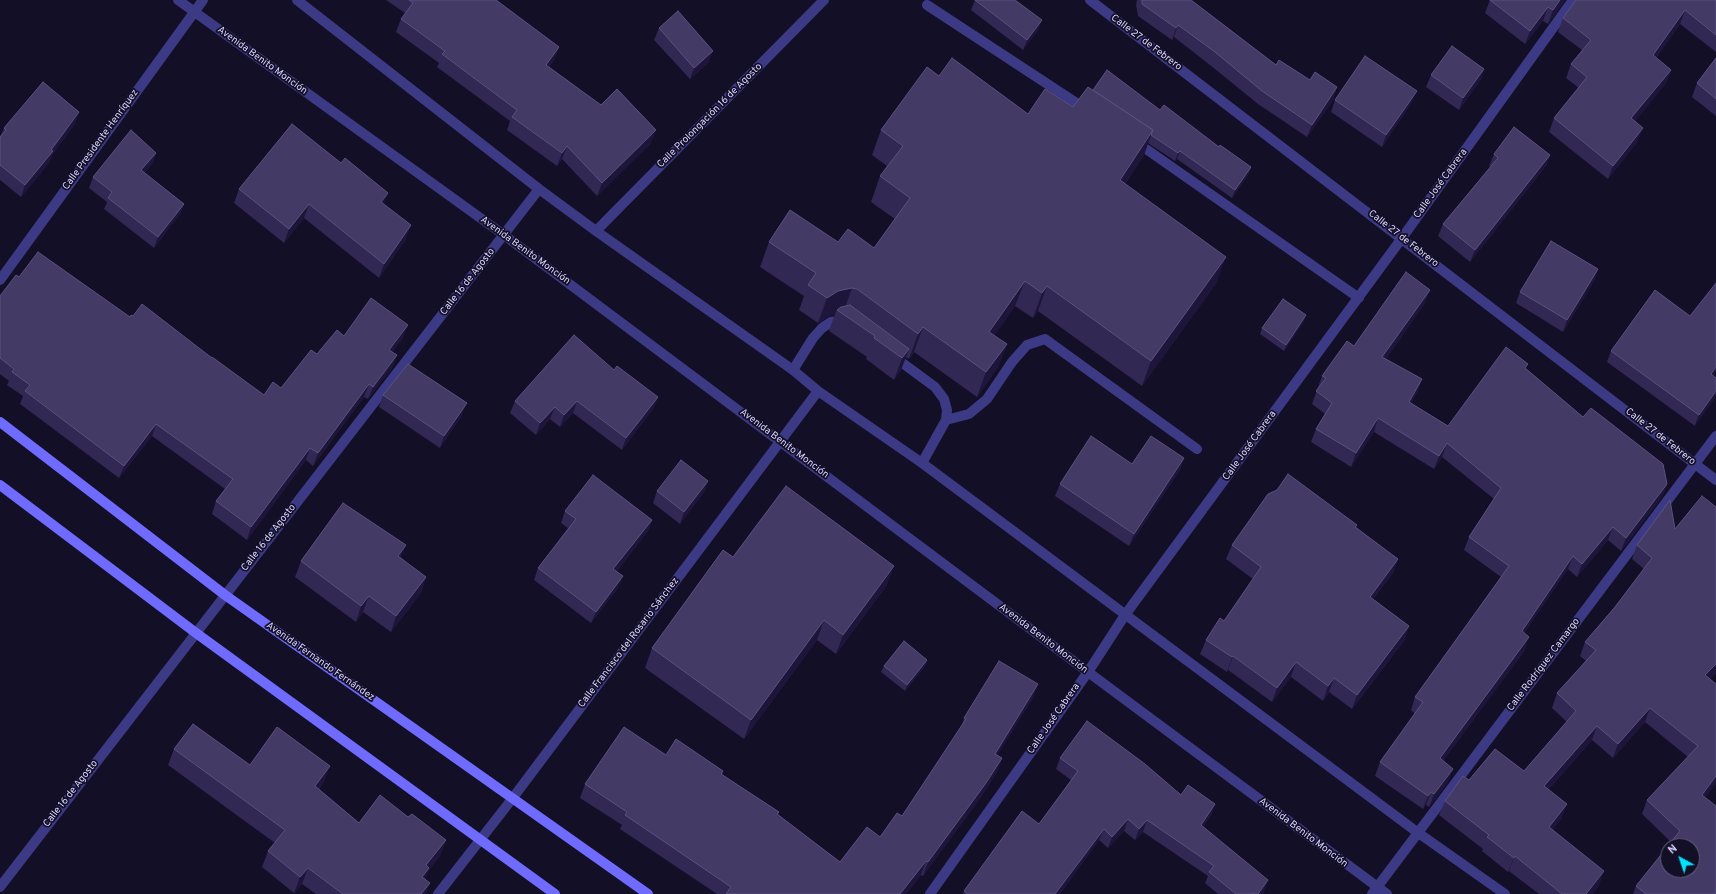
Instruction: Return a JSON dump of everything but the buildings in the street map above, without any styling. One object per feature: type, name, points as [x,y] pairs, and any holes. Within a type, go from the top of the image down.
[{"type":"main road","name":"Avenida Fernando Fernández","points":[[0,422],[225,595],[648,894]]},
{"type":"main road","points":[[0,485],[196,633],[555,894]]},
{"type":"street","name":"Avenida Benito Monción","points":[[178,0],[504,235],[780,440],[1088,672],[1374,891],[1387,894]]},
{"type":"street","name":"Calle Presidente Henríquez","points":[[0,280],[203,0]]},
{"type":"street","points":[[297,0],[539,189],[793,370],[818,391],[922,463],[1417,832],[1505,894]]},
{"type":"street","name":"Calle Prolongación 16 de Agosto","points":[[596,231],[824,0]]},
{"type":"street","name":"Calle José Cabrera","points":[[930,894],[1088,672],[1125,615],[1359,298],[1573,0]]},
{"type":"street","name":"Calle 27 de Febrero","points":[[1094,1],[1716,480]]},
{"type":"street","points":[[927,5],[1096,115]]},
{"type":"street","points":[[1128,136],[1359,298]]},
{"type":"street","name":"Calle 16 de Agosto","points":[[0,887],[539,189]]},
{"type":"street","points":[[793,370],[813,338],[822,328],[831,322],[844,320],[856,328]]},
{"type":"street","points":[[946,420],[969,414],[987,399],[1012,362],[1027,345],[1045,339],[1198,449]]},
{"type":"street","points":[[886,351],[935,387],[944,399],[948,410],[946,420],[922,463]]},
{"type":"street","name":"Calle Francisco del Rosario Sánchez","points":[[438,894],[512,799],[818,391]]},
{"type":"street","name":"Calle Rodríguez Camargo","points":[[1374,891],[1716,436]]}]
